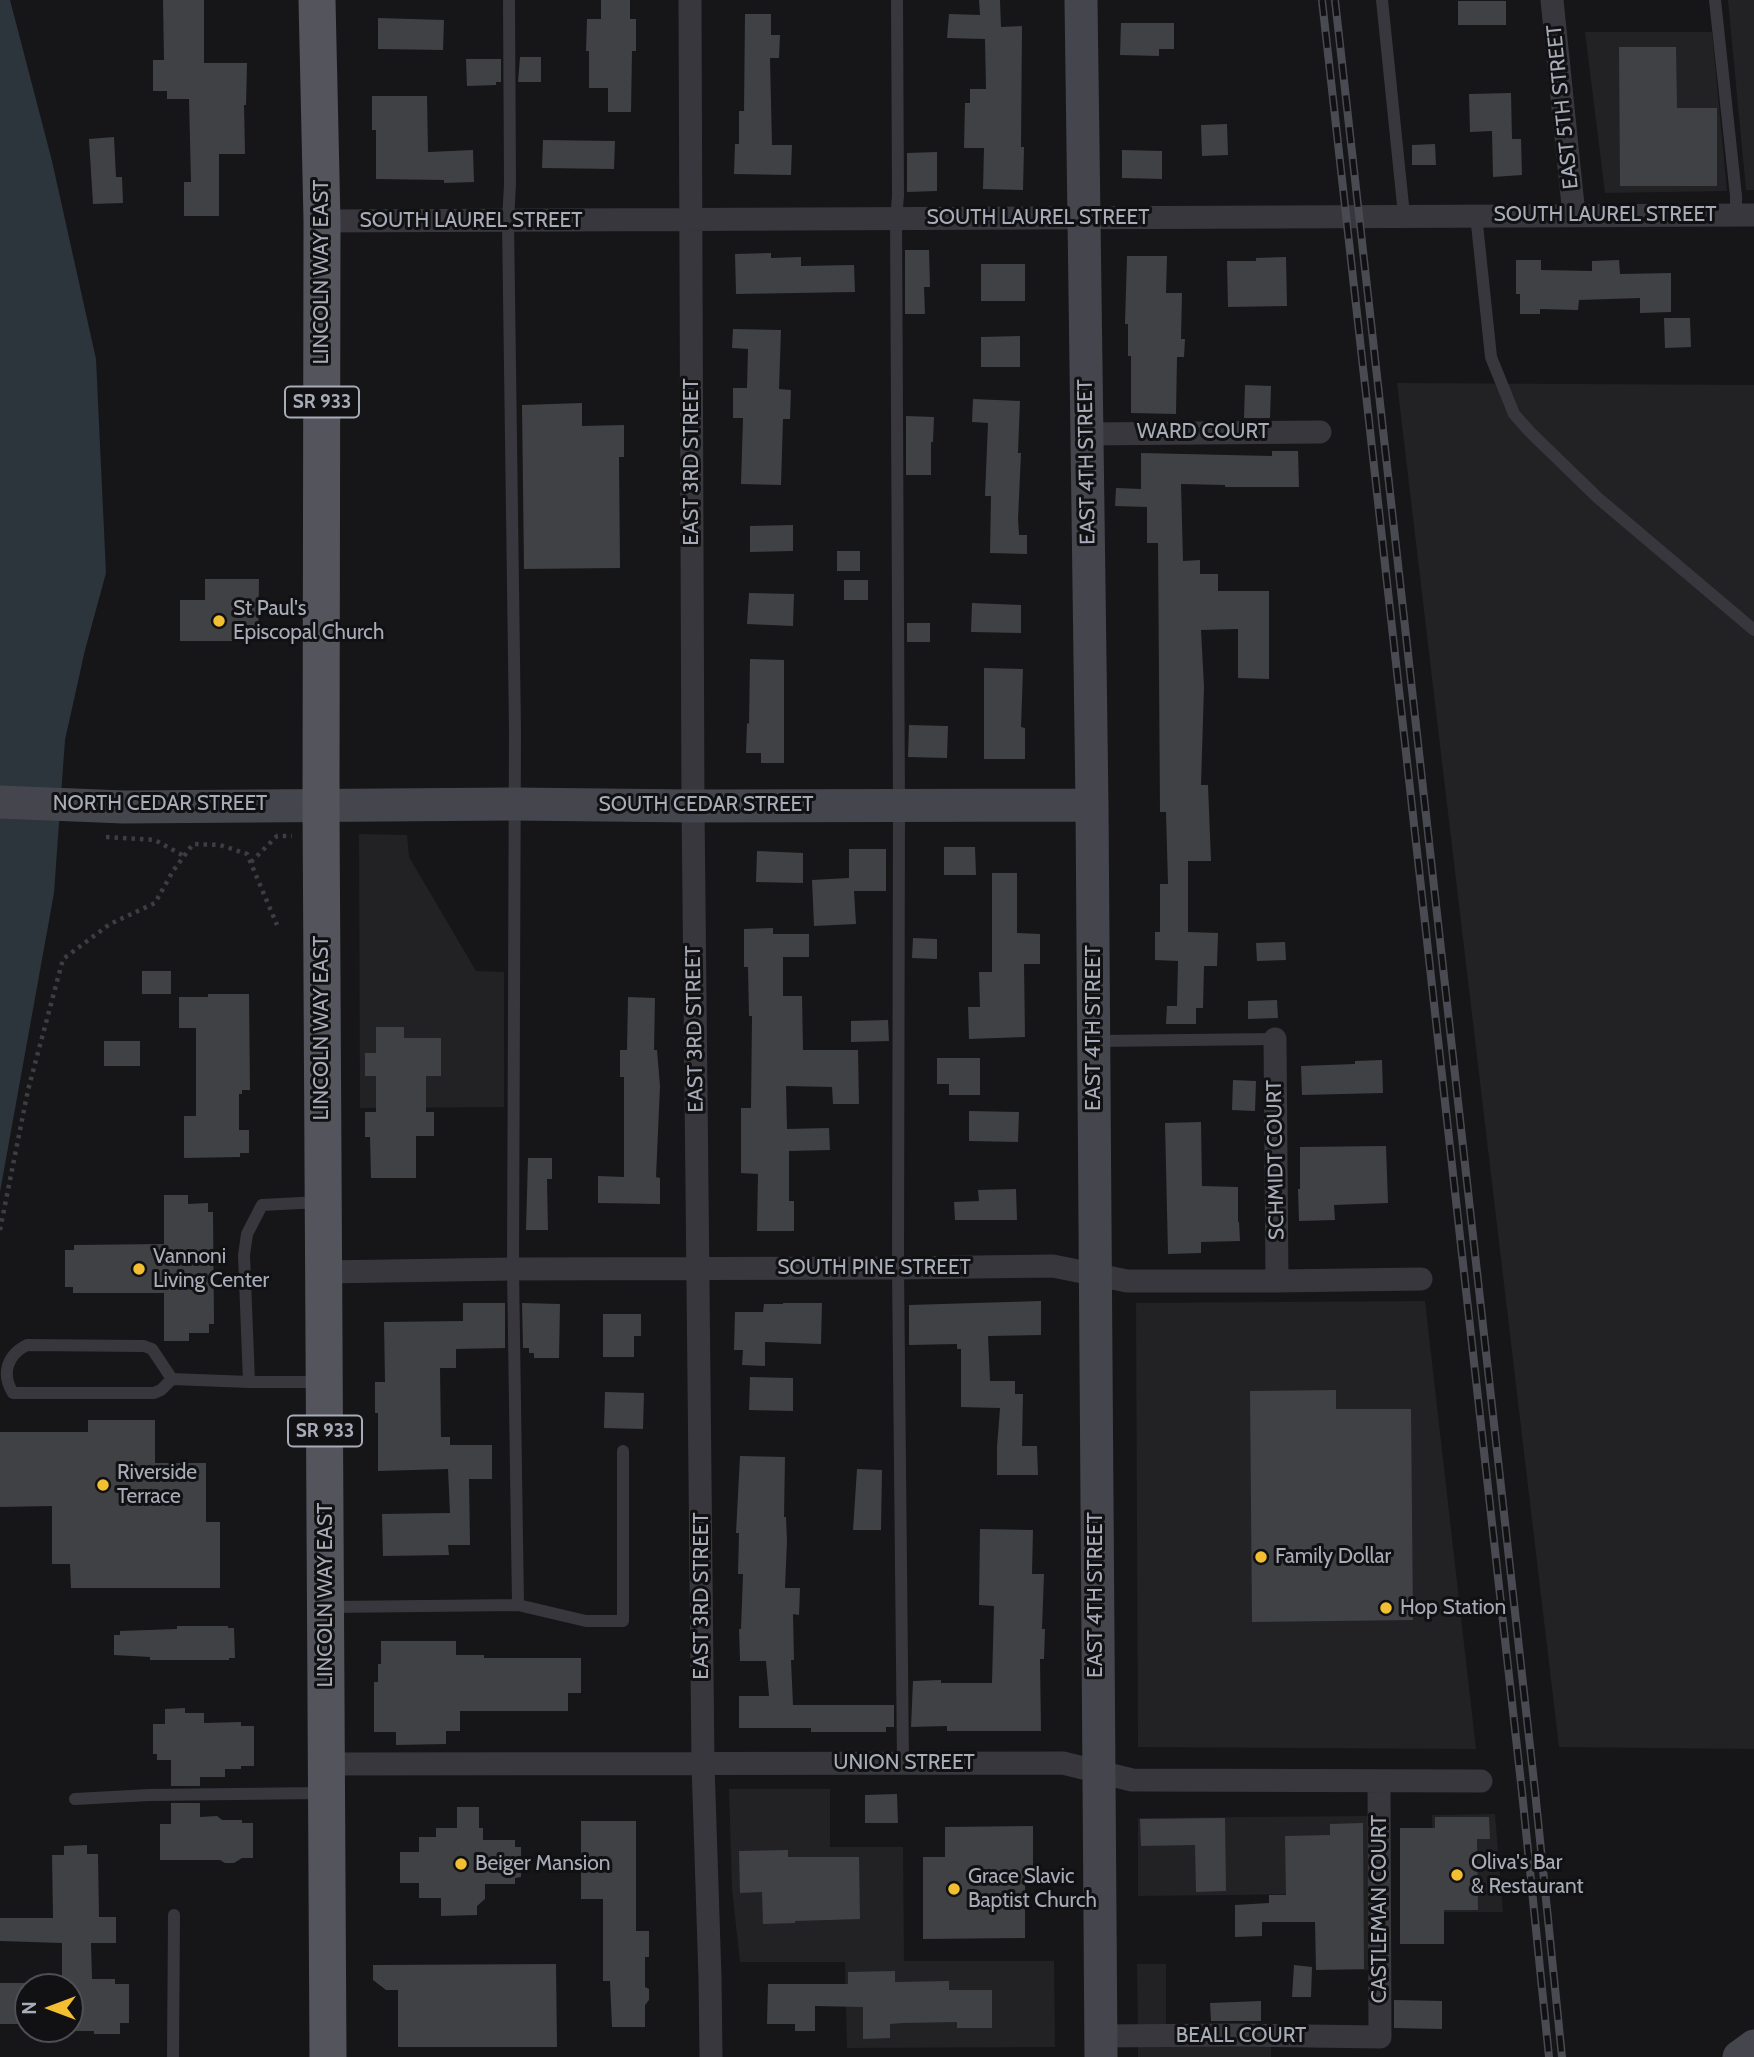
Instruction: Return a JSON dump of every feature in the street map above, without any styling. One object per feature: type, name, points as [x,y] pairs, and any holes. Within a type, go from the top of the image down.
[{"type":"main road","name":"LINCOLN WAY EAST","points":[[317,0],[322,221],[321,820],[328,2057]]},
{"type":"street","name":"EAST 3RD STREET","points":[[690,0],[693,806],[703,1764],[710,2057]]},
{"type":"street","name":"EAST 4TH STREET","points":[[1081,0],[1092,805],[1101,2047]]},
{"type":"street","name":"EAST 5TH STREET","points":[[1552,0],[1574,215]]},
{"type":"street","name":"SOUTH LAUREL STREET","points":[[322,221],[1745,215]]},
{"type":"street","name":"WARD COURT","points":[[1086,434],[1320,432]]},
{"type":"street","name":"NORTH CEDAR STREET","points":[[0,802],[121,822],[321,820]]},
{"type":"street","name":"SOUTH CEDAR STREET","points":[[321,820],[514,804],[1092,805]]},
{"type":"street","name":"SCHMIDT COURT","points":[[1275,1039],[1277,1281]]},
{"type":"street","name":"SOUTH PINE STREET","points":[[324,1272],[1053,1266],[1126,1281],[1421,1279]]},
{"type":"street","name":"UNION STREET","points":[[326,1779],[703,1764],[1063,1763],[1132,1780],[1480,1781]]},
{"type":"street","name":"CASTLEMAN COURT","points":[[1379,1781],[1380,2037]]},
{"type":"street","name":"BEALL COURT","points":[[1101,2047],[1238,2035],[1380,2037]]},
{"type":"street","points":[[1739,2057],[1754,2046]]},
{"type":"lane","points":[[509,0],[508,221],[515,731],[513,1269],[518,1605]]},
{"type":"lane","points":[[897,0],[900,805],[898,1268],[903,1763]]},
{"type":"lane","points":[[1382,0],[1404,215]]},
{"type":"lane","points":[[1716,0],[1736,196],[1745,215]]},
{"type":"lane","points":[[1476,215],[1491,357],[1514,414],[1598,498],[1754,631]]},
{"type":"lane","points":[[1094,1041],[1275,1039]]},
{"type":"lane","points":[[249,1382],[244,1255],[247,1234],[262,1205],[324,1202]]},
{"type":"lane","points":[[172,1379],[152,1349],[144,1346],[27,1345],[17,1350],[8,1363],[7,1383],[13,1393],[154,1393],[172,1379],[324,1382]]},
{"type":"lane","points":[[326,1607],[518,1605],[586,1622],[623,1622],[623,1451]]},
{"type":"lane","points":[[75,1799],[326,1779]]},
{"type":"lane","points":[[173,2057],[174,1915]]},
{"type":"path","points":[[251,862],[277,836],[321,820]]},
{"type":"path","points":[[121,822],[184,856]]},
{"type":"path","points":[[0,1230],[28,1090],[63,958],[110,924],[155,903],[173,871],[193,845],[220,845],[247,854],[277,925]]},
{"type":"shaded area","points":[[0,0],[10,0],[52,161],[96,359],[106,573],[65,740],[54,893],[0,1192]]},
{"type":"shaded area","points":[[1728,0],[1754,0],[1754,190],[1746,190]]},
{"type":"shaded area","points":[[1585,32],[1712,32],[1727,191],[1605,193]]},
{"type":"shaded area","points":[[1397,383],[1754,385],[1754,1749],[1559,1747]]},
{"type":"shaded area","points":[[359,834],[407,835],[409,857],[476,971],[504,972],[504,1107],[360,1108]]},
{"type":"shaded area","points":[[1425,1301],[1476,1749],[1138,1747],[1136,1303]]},
{"type":"shaded area","points":[[729,1789],[830,1789],[830,1847],[903,1847],[904,1961],[1054,1961],[1055,2047],[847,2048],[845,1962],[740,1962],[732,1889]]},
{"type":"shaded area","name":"Oliva's Bar & Restaurant","points":[[1495,1814],[1503,1912],[1434,1912],[1432,1815]]},
{"type":"shaded area","points":[[1368,1816],[1369,1970],[1317,1969],[1315,1894],[1138,1896],[1138,1818]]},
{"type":"shaded area","points":[[1137,1964],[1166,1964],[1166,2029],[1138,2029]]},
{"type":"shaded area","points":[[1271,2045],[1271,2057],[1138,2057],[1138,2046]]},
{"type":"building","points":[[163,0],[204,0],[204,63],[247,63],[245,154],[219,154],[219,216],[184,216],[184,182],[191,182],[189,99],[167,99],[167,91],[153,91],[153,60],[164,60]]},
{"type":"building","points":[[601,0],[630,0],[630,19],[636,19],[636,51],[632,51],[631,112],[608,112],[608,88],[589,88],[587,19],[601,19]]},
{"type":"building","points":[[979,0],[1000,0],[1001,27],[1022,26],[1023,190],[983,189],[984,148],[964,148],[965,103],[970,103],[970,89],[986,89],[985,39],[947,38],[949,14],[980,15]]},
{"type":"building","points":[[1458,1],[1506,1],[1506,25],[1458,25]]},
{"type":"building","points":[[745,14],[771,14],[771,35],[780,35],[779,58],[770,58],[772,145],[792,145],[791,175],[734,174],[735,144],[739,144],[739,111],[744,111]]},
{"type":"building","points":[[378,18],[444,20],[443,50],[378,49]]},
{"type":"building","points":[[1121,23],[1174,23],[1174,49],[1159,49],[1159,56],[1120,55]]},
{"type":"building","points":[[1619,47],[1676,47],[1677,108],[1717,108],[1717,186],[1620,186]]},
{"type":"building","points":[[520,57],[541,57],[541,82],[518,82]]},
{"type":"building","points":[[466,59],[501,59],[501,82],[496,82],[496,85],[467,86]]},
{"type":"building","points":[[1511,93],[1512,139],[1521,139],[1522,175],[1493,177],[1492,131],[1470,132],[1469,94]]},
{"type":"building","points":[[372,96],[427,96],[428,152],[473,150],[474,182],[376,179],[376,130],[372,130]]},
{"type":"building","points":[[1227,124],[1228,155],[1202,156],[1201,125]]},
{"type":"building","points":[[114,137],[116,177],[122,177],[123,203],[93,204],[89,139]]},
{"type":"building","points":[[543,140],[615,141],[614,169],[542,168]]},
{"type":"building","points":[[1435,144],[1436,165],[1412,165],[1412,145]]},
{"type":"building","points":[[1122,150],[1162,151],[1162,179],[1122,178]]},
{"type":"building","points":[[937,152],[937,191],[907,192],[907,153]]},
{"type":"building","points":[[905,250],[929,250],[930,287],[924,287],[925,314],[905,314]]},
{"type":"building","points":[[771,253],[771,258],[801,257],[801,266],[854,265],[855,292],[736,294],[735,254]]},
{"type":"building","points":[[1127,256],[1167,256],[1166,293],[1182,293],[1181,339],[1185,339],[1184,357],[1177,357],[1176,414],[1131,413],[1131,356],[1128,356],[1128,324],[1125,324]]},
{"type":"building","points":[[1286,257],[1287,306],[1228,307],[1227,261]]},
{"type":"building","points":[[1516,260],[1541,260],[1541,270],[1592,271],[1592,261],[1619,260],[1620,274],[1671,273],[1671,312],[1640,313],[1640,298],[1579,300],[1578,310],[1540,309],[1540,314],[1520,314],[1520,294],[1516,294]]},
{"type":"building","points":[[981,264],[1025,264],[1025,301],[981,301]]},
{"type":"building","points":[[1664,318],[1690,318],[1691,347],[1665,348]]},
{"type":"building","points":[[733,329],[781,330],[779,389],[791,390],[790,419],[783,419],[781,485],[741,484],[743,418],[733,418],[733,388],[747,388],[748,349],[732,348]]},
{"type":"building","points":[[1020,336],[1020,367],[981,367],[981,337]]},
{"type":"building","points":[[1245,385],[1271,386],[1270,418],[1244,418]]},
{"type":"building","points":[[973,399],[1020,401],[1018,519],[1019,535],[1027,535],[1027,554],[990,553],[991,496],[985,496],[988,423],[972,422]]},
{"type":"building","points":[[582,403],[582,426],[624,425],[624,457],[619,457],[620,568],[524,569],[522,405]]},
{"type":"building","points":[[906,416],[934,417],[931,475],[906,475]]},
{"type":"building","points":[[1272,451],[1298,451],[1299,487],[1181,484],[1183,561],[1200,560],[1200,574],[1218,574],[1218,591],[1269,591],[1269,679],[1238,678],[1238,629],[1201,630],[1204,687],[1201,785],[1208,785],[1211,861],[1188,861],[1188,932],[1218,933],[1217,966],[1204,966],[1203,1008],[1196,1008],[1196,1024],[1166,1024],[1167,1006],[1177,1006],[1178,961],[1155,960],[1155,932],[1160,932],[1160,884],[1168,884],[1166,812],[1160,812],[1158,543],[1147,543],[1147,507],[1115,506],[1116,488],[1141,489],[1141,453],[1272,456]]},
{"type":"building","points":[[793,525],[793,551],[750,552],[750,526]]},
{"type":"building","points":[[837,551],[860,551],[860,571],[837,571]]},
{"type":"building","name":"St Paul's Episcopal Church","points":[[205,579],[259,579],[258,641],[180,641],[180,600],[205,600]]},
{"type":"building","points":[[844,580],[868,580],[868,600],[844,600]]},
{"type":"building","points":[[749,593],[794,594],[793,626],[747,624]]},
{"type":"building","points":[[972,603],[1021,605],[1021,633],[971,632]]},
{"type":"building","points":[[907,623],[930,623],[930,642],[907,642]]},
{"type":"building","points":[[750,659],[784,660],[784,763],[761,763],[761,753],[746,753]]},
{"type":"building","points":[[984,668],[1023,669],[1021,727],[1025,728],[1025,759],[984,759]]},
{"type":"building","points":[[909,725],[948,726],[947,758],[908,757]]},
{"type":"building","points":[[944,847],[975,847],[976,875],[944,875]]},
{"type":"building","points":[[849,849],[886,849],[886,891],[854,891],[856,924],[814,926],[812,880],[849,878]]},
{"type":"building","points":[[757,851],[803,853],[803,883],[756,882]]},
{"type":"building","points":[[992,873],[1017,873],[1017,933],[1040,934],[1040,964],[1024,964],[1025,1037],[969,1039],[968,1007],[980,1007],[979,972],[992,972]]},
{"type":"building","points":[[773,928],[773,934],[809,934],[809,957],[783,957],[783,996],[802,996],[803,1050],[858,1050],[859,1104],[833,1104],[832,1087],[786,1086],[787,1129],[829,1128],[830,1150],[789,1151],[789,1201],[794,1201],[794,1231],[757,1231],[758,1174],[741,1173],[741,1108],[751,1108],[752,1016],[749,1016],[748,967],[744,967],[744,929]]},
{"type":"building","points":[[913,938],[937,939],[937,959],[912,958]]},
{"type":"building","points":[[1285,942],[1286,960],[1257,961],[1256,943]]},
{"type":"building","points":[[142,971],[171,971],[171,994],[142,994]]},
{"type":"building","points":[[208,994],[249,994],[250,1090],[242,1090],[242,1094],[239,1094],[239,1130],[249,1130],[249,1153],[240,1153],[240,1157],[184,1158],[184,1116],[196,1116],[196,1028],[179,1028],[179,997],[208,997]]},
{"type":"building","points":[[628,997],[655,998],[654,1050],[657,1050],[660,1086],[656,1177],[660,1178],[660,1204],[598,1203],[598,1176],[624,1177],[624,1077],[620,1077],[620,1050],[627,1050]]},
{"type":"building","points":[[1277,1000],[1278,1018],[1248,1019],[1248,1001]]},
{"type":"building","points":[[888,1020],[889,1041],[851,1042],[851,1021]]},
{"type":"building","points":[[376,1027],[404,1027],[404,1038],[441,1038],[441,1076],[426,1076],[426,1112],[434,1112],[434,1136],[416,1136],[416,1178],[371,1178],[370,1137],[365,1137],[365,1112],[376,1112],[376,1076],[365,1076],[365,1053],[376,1053]]},
{"type":"building","points":[[104,1041],[140,1041],[140,1066],[104,1066]]},
{"type":"building","points":[[937,1058],[980,1058],[980,1095],[949,1095],[949,1084],[937,1084]]},
{"type":"building","points":[[1382,1060],[1383,1093],[1302,1095],[1301,1066]]},
{"type":"building","points":[[1233,1080],[1256,1081],[1255,1111],[1232,1110]]},
{"type":"building","points":[[969,1111],[1019,1112],[1018,1142],[969,1141]]},
{"type":"building","points":[[1201,1122],[1202,1186],[1238,1187],[1240,1241],[1201,1242],[1201,1253],[1168,1254],[1165,1123]]},
{"type":"building","points":[[1386,1146],[1388,1203],[1334,1205],[1335,1220],[1299,1221],[1300,1147]]},
{"type":"building","points":[[528,1158],[552,1158],[552,1179],[547,1179],[548,1230],[526,1230]]},
{"type":"building","points":[[1016,1189],[1017,1220],[955,1220],[954,1202],[979,1201],[978,1190]]},
{"type":"building","name":"Vannoni Living Center","points":[[164,1195],[188,1195],[188,1204],[208,1203],[208,1212],[213,1212],[214,1324],[209,1324],[209,1333],[189,1333],[189,1341],[164,1341],[164,1293],[73,1293],[73,1287],[65,1287],[65,1250],[74,1250],[74,1245],[164,1244]]},
{"type":"building","points":[[1041,1301],[1041,1335],[988,1336],[990,1381],[1015,1381],[1015,1394],[1023,1394],[1022,1446],[1037,1446],[1038,1475],[997,1475],[1000,1408],[961,1407],[961,1349],[957,1349],[957,1344],[909,1345],[909,1305]]},
{"type":"building","points":[[463,1303],[505,1303],[505,1348],[456,1349],[456,1368],[440,1368],[441,1437],[450,1437],[450,1445],[492,1445],[492,1479],[469,1479],[470,1545],[448,1545],[449,1555],[383,1556],[382,1514],[450,1513],[448,1469],[378,1471],[375,1382],[385,1382],[384,1322],[463,1321]]},
{"type":"building","points":[[522,1303],[560,1304],[559,1358],[534,1358],[534,1353],[529,1353],[529,1348],[523,1348]]},
{"type":"building","points":[[822,1303],[821,1344],[765,1342],[765,1366],[742,1365],[743,1350],[734,1350],[735,1312],[763,1312],[764,1304]]},
{"type":"building","points":[[603,1314],[641,1314],[641,1336],[634,1336],[634,1357],[603,1357]]},
{"type":"building","points":[[750,1377],[793,1378],[793,1411],[749,1410]]},
{"type":"building","points":[[1336,1390],[1336,1409],[1411,1409],[1413,1620],[1252,1622],[1250,1391]]},
{"type":"building","points":[[605,1392],[644,1393],[643,1429],[604,1428]]},
{"type":"building","name":"Riverside Terrace","points":[[88,1420],[155,1420],[155,1463],[206,1463],[206,1522],[220,1522],[220,1588],[71,1588],[70,1564],[52,1564],[52,1506],[0,1507],[0,1432],[88,1432]]},
{"type":"building","points":[[740,1456],[785,1457],[785,1588],[800,1588],[799,1615],[793,1614],[793,1705],[894,1705],[894,1727],[886,1727],[886,1732],[739,1728],[739,1696],[769,1696],[766,1661],[740,1661],[739,1629],[743,1574],[738,1574],[739,1533],[736,1533]]},
{"type":"building","points":[[857,1469],[882,1470],[881,1530],[853,1530]]},
{"type":"building","points":[[980,1529],[1033,1530],[1032,1574],[1044,1574],[1044,1659],[1040,1659],[1041,1731],[947,1731],[947,1726],[911,1727],[913,1681],[992,1683],[994,1606],[979,1605]]},
{"type":"building","points":[[177,1626],[234,1628],[235,1658],[150,1660],[150,1657],[114,1655],[114,1635],[120,1635],[120,1631],[177,1629]]},
{"type":"building","points":[[381,1641],[456,1641],[456,1655],[484,1655],[484,1658],[581,1658],[581,1693],[568,1693],[568,1711],[460,1711],[460,1731],[446,1731],[446,1744],[396,1745],[396,1732],[374,1732],[374,1682],[378,1682]]},
{"type":"building","points":[[185,1708],[185,1713],[204,1713],[204,1723],[241,1722],[241,1726],[254,1726],[254,1766],[225,1769],[225,1777],[200,1777],[200,1786],[171,1786],[171,1760],[157,1760],[157,1754],[153,1754],[153,1724],[165,1724],[165,1709]]},
{"type":"building","points":[[897,1794],[898,1823],[865,1823],[865,1795]]},
{"type":"building","points":[[171,1803],[200,1803],[200,1817],[217,1816],[222,1820],[253,1823],[253,1858],[242,1858],[234,1863],[220,1860],[160,1860],[160,1824],[171,1824]]},
{"type":"building","name":"Beiger Mansion","points":[[457,1807],[479,1807],[479,1828],[483,1828],[483,1840],[515,1840],[515,1847],[521,1847],[521,1877],[515,1878],[515,1884],[485,1884],[485,1899],[477,1906],[477,1915],[441,1916],[441,1898],[419,1898],[419,1883],[400,1883],[400,1852],[419,1852],[419,1837],[436,1837],[436,1828],[457,1828]]},
{"type":"building","points":[[1435,1817],[1489,1817],[1490,1839],[1477,1839],[1478,1910],[1444,1910],[1444,1944],[1400,1944],[1400,1828],[1435,1828]]},
{"type":"building","points":[[1225,1818],[1226,1891],[1196,1892],[1195,1845],[1141,1846],[1140,1819]]},
{"type":"building","points":[[581,1821],[636,1821],[636,1931],[649,1931],[649,1957],[645,1957],[645,1987],[649,1989],[649,2000],[645,2005],[645,2027],[612,2027],[610,1981],[603,1981],[603,1899],[581,1899]]},
{"type":"building","points":[[1363,1823],[1364,1969],[1316,1970],[1315,1922],[1262,1922],[1262,1936],[1235,1937],[1235,1905],[1269,1903],[1269,1895],[1286,1895],[1285,1836],[1330,1835],[1330,1824]]},
{"type":"building","name":"Grace Slavic Baptist Church","points":[[1033,1826],[1033,1874],[1025,1874],[1025,1938],[923,1939],[923,1857],[945,1857],[945,1827]]},
{"type":"building","points":[[87,1845],[87,1854],[98,1854],[99,1917],[116,1917],[116,1943],[91,1943],[92,1979],[115,1979],[115,1984],[129,1984],[129,2023],[120,2023],[120,2034],[94,2034],[94,2031],[84,2031],[84,1973],[62,1973],[62,1943],[0,1941],[0,1918],[53,1918],[52,1855],[64,1855],[64,1846]]},
{"type":"building","points":[[788,1850],[788,1857],[859,1857],[860,1919],[763,1924],[762,1892],[740,1893],[739,1851]]},
{"type":"building","points":[[556,1964],[557,2047],[398,2047],[398,1990],[386,1990],[373,1980],[373,1965]]},
{"type":"building","points":[[1294,1965],[1312,1967],[1311,1997],[1292,1997]]},
{"type":"building","points":[[895,1971],[895,1982],[949,1981],[949,1990],[992,1990],[992,2028],[957,2028],[957,2022],[890,2024],[890,2038],[863,2039],[863,2007],[815,2006],[815,2031],[795,2031],[795,2024],[767,2024],[768,1984],[848,1984],[848,1972]]},
{"type":"building","points":[[0,1983],[14,1983],[14,2024],[0,2024]]},
{"type":"building","points":[[1394,2000],[1442,2001],[1442,2029],[1394,2028]]},
{"type":"building","points":[[1261,2001],[1261,2021],[1211,2021],[1210,2003]]},
{"type":"railway","points":[[1322,0],[1522,1792],[1549,2057]]},
{"type":"railway","points":[[1335,0],[1535,1791],[1562,2057]]},
{"type":"place","name":"St Paul's Episcopal Church","points":[[219,621]]},
{"type":"place","name":"Vannoni Living Center","points":[[139,1269]]},
{"type":"place","name":"Riverside Terrace","points":[[103,1485]]},
{"type":"place","name":"Family Dollar","points":[[1261,1557]]},
{"type":"place","name":"Hop Station","points":[[1386,1608]]},
{"type":"place","name":"Beiger Mansion","points":[[461,1864]]},
{"type":"place","name":"Oliva's Bar & Restaurant","points":[[1457,1875]]},
{"type":"place","name":"Grace Slavic Baptist Church","points":[[954,1889]]}]
